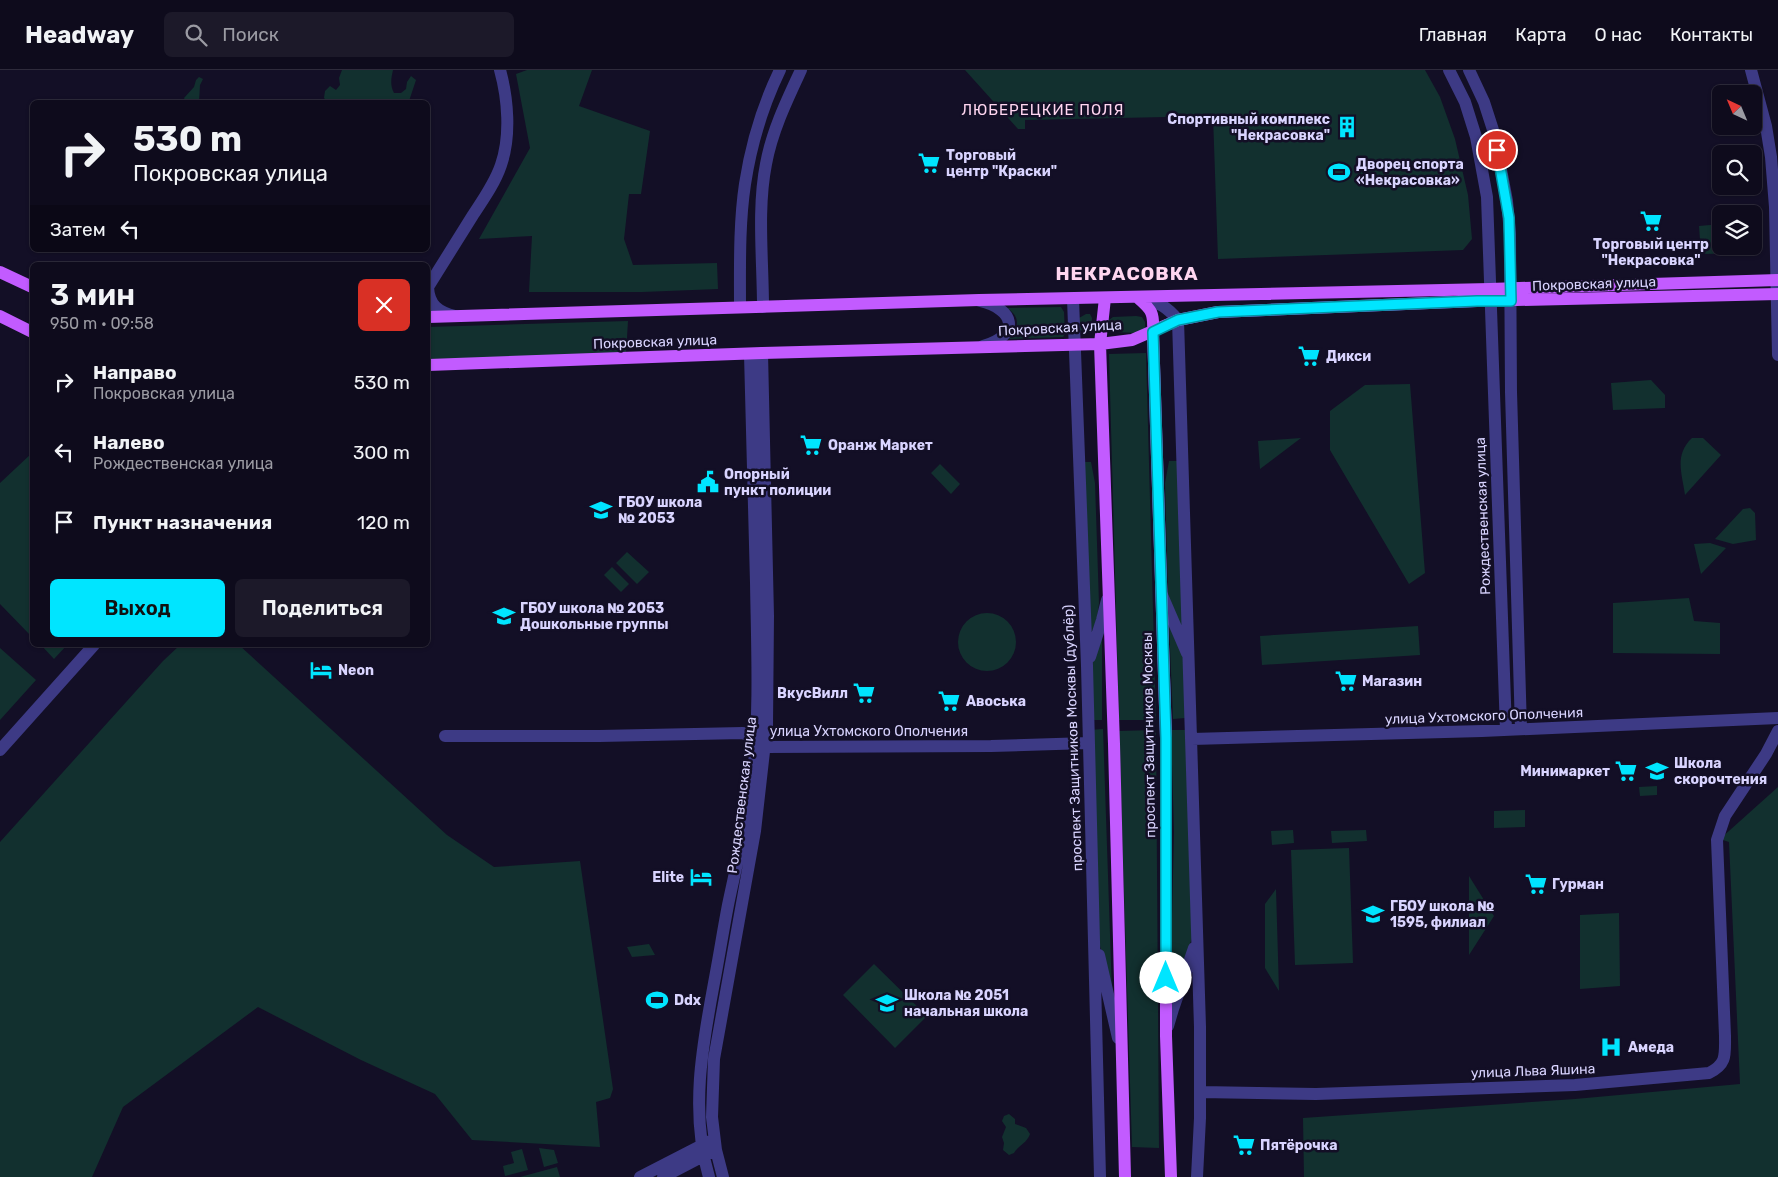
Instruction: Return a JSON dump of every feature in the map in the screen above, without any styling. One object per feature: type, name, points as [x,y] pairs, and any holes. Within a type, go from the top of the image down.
[{"type":"main road","points":[[2,273],[30,286]]},
{"type":"main road","name":"Покровская улица","points":[[430,365],[756,353],[1100,344],[1132,340],[1178,320],[1218,312],[1491,295],[1510,288],[1777,280]]},
{"type":"main road","name":"Покровская улица","points":[[430,317],[979,300],[1138,298],[1188,295],[1491,295],[1511,301],[1777,294]]},
{"type":"main road","points":[[1105,298],[1100,344],[1109,588],[1125,1177]]},
{"type":"main road","name":"проспект Защитников Москвы","points":[[1138,298],[1152,311],[1154,317],[1166,738],[1166,1036],[1170,1177]]},
{"type":"main road","points":[[2,318],[30,331]]},
{"type":"street","points":[[430,284],[490,189],[501,165],[506,136],[507,112],[500,70]]},
{"type":"street","points":[[740,307],[745,184],[769,93],[780,70]]},
{"type":"street","points":[[763,307],[762,204],[765,165],[786,102],[801,70]]},
{"type":"street","name":"Рождественская улица","points":[[1449,70],[1465,102],[1476,137],[1487,198],[1506,730]]},
{"type":"street","points":[[1469,70],[1484,102],[1494,133],[1507,201],[1510,234],[1511,392],[1521,729]]},
{"type":"street","points":[[1751,70],[1766,126],[1771,157],[1775,207],[1778,355]]},
{"type":"street","points":[[1489,232],[1495,240],[1501,240],[1510,234]]},
{"type":"street","points":[[740,272],[746,279],[752,280],[761,274],[763,267]]},
{"type":"street","name":"проспект Защитников Москвы (дублёр)","points":[[1073,298],[1087,666],[1100,1177]]},
{"type":"street","points":[[1138,298],[1157,302],[1164,306],[1178,320],[1201,1092],[1197,1177]]},
{"type":"street","points":[[430,300],[432,304],[442,312],[456,316]]},
{"type":"street","points":[[979,300],[990,303],[1001,310],[1007,316],[1009,323],[1009,329],[1003,337],[980,347]]},
{"type":"street","name":"Рождественская улица","points":[[709,1177],[699,1117],[702,1052],[728,905],[744,829],[755,739],[758,674],[756,353]]},
{"type":"street","name":"Рождественская улица","points":[[723,1177],[715,1144],[712,1117],[714,1058],[755,831],[765,747],[768,692],[768,616],[756,353]]},
{"type":"street","points":[[1494,392],[1511,392]]},
{"type":"street","points":[[1087,666],[1102,620],[1109,588]]},
{"type":"street","points":[[1161,594],[1189,657]]},
{"type":"street","points":[[0,750],[92,647]]},
{"type":"street","name":"улица Ухтомского Ополчения","points":[[1192,740],[1506,730],[1778,718]]},
{"type":"street","points":[[1748,720],[1761,726],[1767,732],[1770,745]]},
{"type":"street","name":"улица Льва Яшина","points":[[1201,1092],[1316,1094],[1575,1086],[1709,1073],[1719,1068],[1725,1057],[1725,1049],[1717,840],[1725,816],[1766,754],[1778,731]]},
{"type":"street","name":"улица Ухтомского Ополчения","points":[[445,736],[743,733],[755,739],[759,745],[765,747],[990,746],[1088,743]]},
{"type":"street","points":[[1093,931],[1122,1057]]},
{"type":"street","points":[[1166,1036],[1197,938]]},
{"type":"street","points":[[640,1177],[715,1144]]},
{"type":"street","points":[[663,1177],[703,1150]]},
{"type":"green space","points":[[342,70],[393,70],[391,82],[394,93],[401,93],[406,89],[407,82],[411,76],[416,80],[409,100],[326,100],[324,98],[325,91],[330,86],[336,90],[340,85],[339,78]]},
{"type":"green space","points":[[527,70],[592,70],[579,106],[650,131],[641,194],[629,194],[624,239],[633,265],[717,263],[718,289],[642,292],[529,292],[532,236],[479,239],[530,148],[516,74]]},
{"type":"green space","name":"Дворец спорта «Некрасовка»","points":[[965,70],[1425,70],[1440,97],[1455,139],[1468,195],[1472,239],[1463,250],[1218,259],[1213,116],[1025,120],[1025,129],[1018,129]]},
{"type":"green space","points":[[199,77],[203,79],[200,85],[199,100],[185,100],[184,98],[194,87]]},
{"type":"green space","points":[[1712,225],[1712,254],[1701,254],[1699,226]]},
{"type":"green space","points":[[1061,307],[1064,312],[1065,334],[1063,337],[1009,339],[1015,331],[1017,323],[1015,315],[1007,308]]},
{"type":"green space","points":[[1090,314],[1092,318],[1091,330],[1086,332],[1080,330],[1079,318]]},
{"type":"green space","points":[[1113,317],[1142,317],[1145,322],[1145,328],[1138,333],[1114,332],[1108,327],[1109,320]]},
{"type":"green space","points":[[628,321],[626,354],[430,359],[430,327]]},
{"type":"green space","points":[[1146,353],[1156,720],[1119,720],[1109,354]]},
{"type":"green space","points":[[1651,380],[1665,395],[1665,408],[1613,410],[1611,383]]},
{"type":"green space","points":[[1410,384],[1425,573],[1409,584],[1330,450],[1330,411],[1365,385]]},
{"type":"green space","points":[[1301,438],[1260,469],[1258,441]]},
{"type":"green space","points":[[1692,438],[1703,438],[1721,455],[1685,495],[1681,472],[1681,458],[1686,444]]},
{"type":"green space","points":[[30,455],[30,635],[0,604],[0,483]]},
{"type":"green space","points":[[1169,461],[1178,461],[1185,640],[1168,597],[1165,483]]},
{"type":"green space","points":[[1083,462],[1091,462],[1095,483],[1099,603],[1097,619],[1088,641]]},
{"type":"green space","points":[[940,464],[960,484],[951,494],[931,473]]},
{"type":"green space","points":[[1750,508],[1755,513],[1756,540],[1733,544],[1715,539],[1743,509]]},
{"type":"green space","points":[[1710,543],[1726,548],[1701,574],[1694,544]]},
{"type":"green space","points":[[627,552],[649,572],[637,584],[616,563]]},
{"type":"green space","points":[[612,567],[629,584],[621,592],[604,575]]},
{"type":"green space","points":[[1689,598],[1694,621],[1720,623],[1720,654],[1613,653],[1613,603]]},
{"type":"green space","points":[[987,613],[998,615],[1011,626],[1016,642],[1014,653],[1003,666],[987,671],[976,669],[963,658],[958,642],[960,631],[971,618]]},
{"type":"green space","points":[[1169,624],[1184,656],[1185,718],[1173,719]]},
{"type":"green space","points":[[1418,626],[1420,655],[1262,665],[1260,636]]},
{"type":"green space","points":[[1102,634],[1102,720],[1092,720],[1090,664]]},
{"type":"green space","points":[[43,647],[65,647],[54,659]]},
{"type":"green space","points":[[178,647],[241,647],[447,835],[494,867],[580,861],[613,1089],[610,1098],[596,1102],[600,1147],[472,1140],[435,1094],[361,1060],[258,1007],[123,1107],[92,1177],[0,1177],[0,842],[163,661]]},
{"type":"green space","points":[[0,648],[36,680],[0,720]]},
{"type":"green space","points":[[1103,729],[1112,993],[1096,930],[1090,730]]},
{"type":"green space","points":[[1156,730],[1159,1148],[1132,1147],[1119,731]]},
{"type":"green space","points":[[1171,730],[1186,730],[1192,938],[1170,1004],[1174,832]]},
{"type":"green space","points":[[1657,786],[1657,795],[1640,796],[1639,787]]},
{"type":"green space","points":[[1778,787],[1778,1177],[1304,1177],[1303,1118],[1575,1099],[1740,1084],[1729,842],[1720,839]]},
{"type":"green space","points":[[1525,810],[1525,827],[1494,828],[1494,811]]},
{"type":"green space","points":[[1293,830],[1294,843],[1272,845],[1271,831]]},
{"type":"green space","points":[[1366,830],[1367,841],[1332,843],[1331,831]]},
{"type":"green space","points":[[1349,848],[1353,963],[1295,965],[1291,850]]},
{"type":"green space","points":[[1469,876],[1494,916],[1469,955]]},
{"type":"green space","points":[[1276,889],[1279,991],[1265,968],[1265,904]]},
{"type":"green space","points":[[1619,913],[1620,986],[1580,989],[1580,915]]},
{"type":"green space","points":[[649,944],[655,955],[632,957],[627,947]]},
{"type":"green space","points":[[874,964],[927,1016],[895,1048],[843,995]]},
{"type":"green space","points":[[1009,1114],[1015,1119],[1015,1124],[1026,1128],[1030,1134],[1027,1140],[1014,1153],[1009,1155],[1003,1150],[1004,1143],[1002,1137],[1006,1127],[1002,1121],[1004,1116]]},
{"type":"green space","points":[[539,1148],[554,1150],[558,1163],[544,1167]]},
{"type":"green space","points":[[522,1149],[528,1170],[505,1176],[503,1166],[514,1163],[511,1152]]},
{"type":"green space","points":[[557,1167],[560,1177],[520,1177]]},
{"type":"place","name":"Спортивный комплекс \"Некрасовка\"","points":[[1347,127]]},
{"type":"place","name":"Торговый центр \"Краски\"","points":[[929,163]]},
{"type":"place","name":"Дворец спорта «Некрасовка»","points":[[1339,172]]},
{"type":"place","name":"Торговый центр \"Некрасовка\"","points":[[1651,221]]},
{"type":"place","name":"Дикси","points":[[1309,356]]},
{"type":"place","name":"Оранж Маркет","points":[[811,445]]},
{"type":"place","name":"Опорный пункт полиции","points":[[708,482]]},
{"type":"place","name":"ГБОУ школа № 2053","points":[[601,510]]},
{"type":"place","name":"ГБОУ школа № 2053 Дошкольные группы","points":[[504,616]]},
{"type":"place","name":"Neon","points":[[321,670]]},
{"type":"place","name":"Магазин","points":[[1346,681]]},
{"type":"place","name":"ВкусВилл","points":[[864,693]]},
{"type":"place","name":"Авоська","points":[[949,701]]},
{"type":"place","name":"Минимаркет","points":[[1626,771]]},
{"type":"place","name":"Школа скорочтения","points":[[1657,771]]},
{"type":"place","name":"Elite","points":[[701,877]]},
{"type":"place","name":"Гурман","points":[[1536,884]]},
{"type":"place","name":"ГБОУ школа № 1595, филиал","points":[[1373,914]]},
{"type":"place","name":"Ddx","points":[[657,1000]]},
{"type":"place","name":"Школа № 2051 начальная школа","points":[[887,1003]]},
{"type":"place","name":"Амеда","points":[[1611,1047]]},
{"type":"place","name":"Пятёрочка","points":[[1244,1145]]},
{"type":"district","name":"ЛЮБЕРЕЦКИЕ ПОЛЯ","points":[[1043,110]]},
{"type":"district","name":"НЕКРАСОВКА","points":[[1127,273]]},
{"type":"route","points":[[1166,978],[1166,738],[1153,332],[1178,320],[1218,312],[1511,301],[1509,218],[1497,150]]}]
